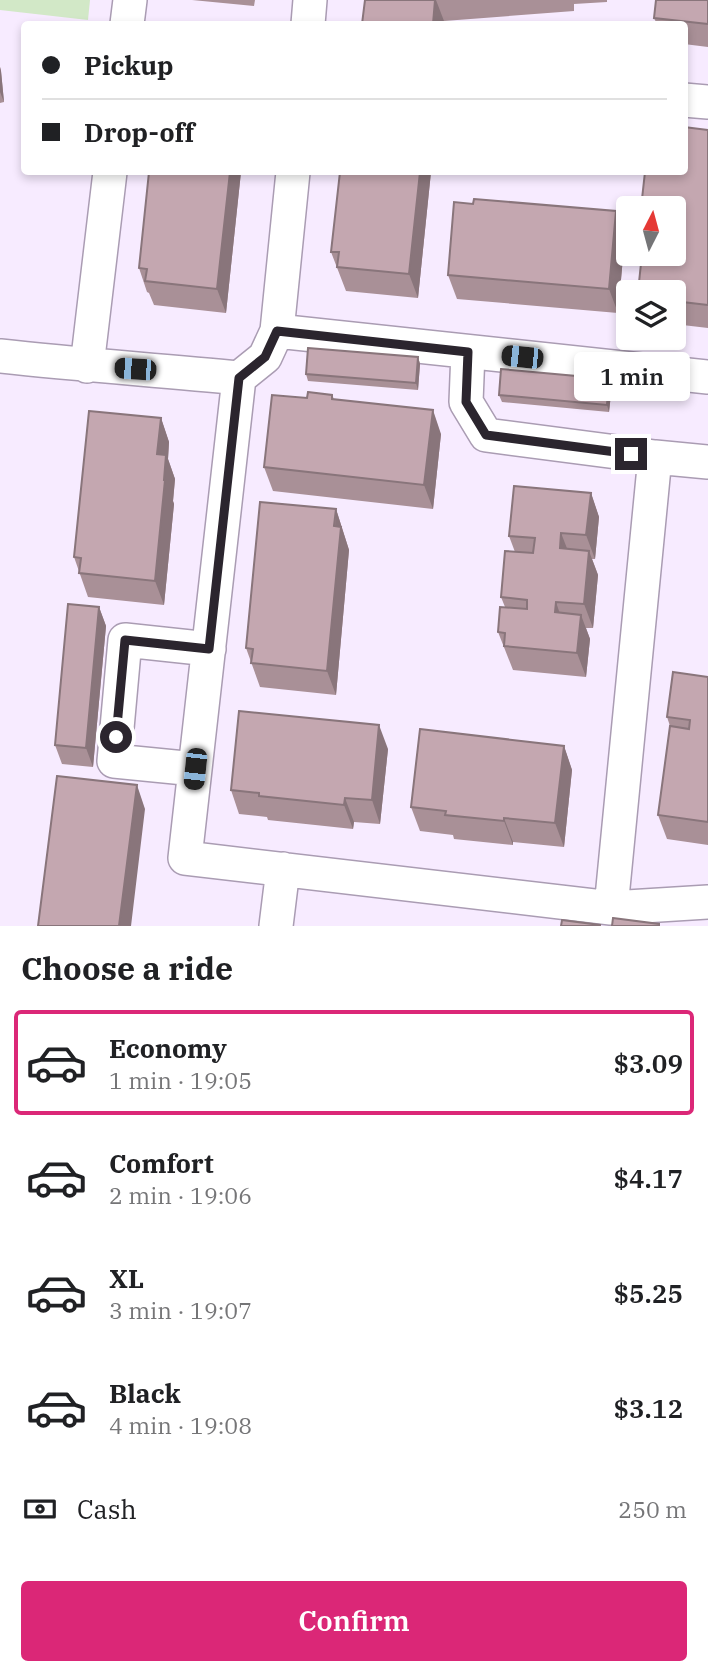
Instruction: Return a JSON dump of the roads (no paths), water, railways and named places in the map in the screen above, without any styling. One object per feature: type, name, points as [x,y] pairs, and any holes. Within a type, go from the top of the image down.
[{"type":"street","points":[[127,21],[130,0]]},
{"type":"street","points":[[308,21],[310,0]]},
{"type":"street","points":[[688,100],[708,102]]},
{"type":"street","points":[[87,366],[110,175]]},
{"type":"street","points":[[293,175],[277,331],[265,357],[239,378],[185,858],[283,869],[519,912],[708,902]]},
{"type":"street","points":[[277,331],[708,377]]},
{"type":"street","points":[[468,352],[466,402],[486,435],[708,462]]},
{"type":"street","points":[[0,356],[239,378]]},
{"type":"street","points":[[611,908],[655,457]]},
{"type":"street","points":[[195,769],[114,761],[125,640],[209,649]]},
{"type":"street","points":[[276,926],[283,869]]}]
